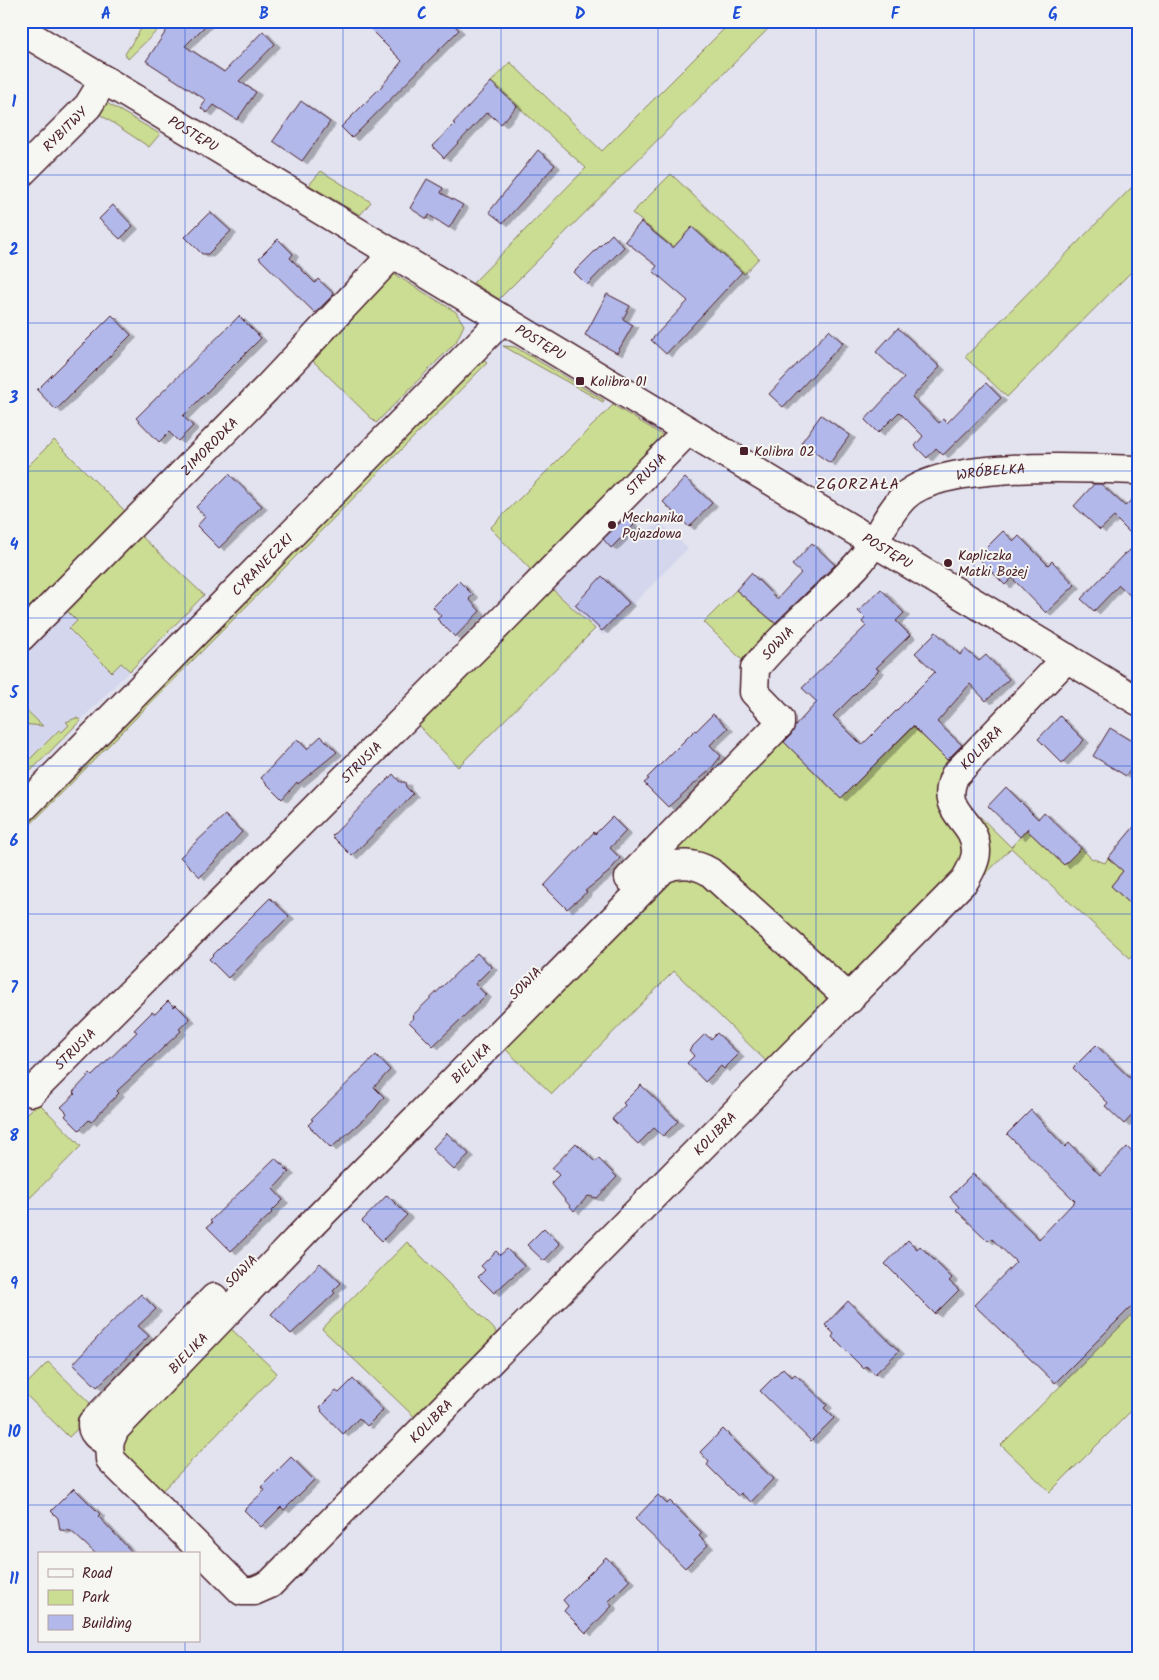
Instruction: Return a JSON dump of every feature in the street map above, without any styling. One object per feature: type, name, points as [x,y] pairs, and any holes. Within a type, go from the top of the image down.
[{"type":"street","name":"POSTĘPU","points":[[21,30],[1138,701]]},
{"type":"street","name":"RYBITWY","points":[[21,173],[88,106],[104,80]]},
{"type":"street","name":"ZIMORODKA","points":[[21,637],[266,390],[393,254]]},
{"type":"street","name":"CYRANECZKI","points":[[21,810],[503,320]]},
{"type":"street","name":"STRUSIA","points":[[32,1092],[485,638],[679,440],[685,429]]},
{"type":"street","name":"WRÓBELKA","points":[[874,542],[886,517],[905,496],[927,483],[954,475],[1071,467],[1138,470]]},
{"type":"street","name":"SOWIA","points":[[108,1429],[780,724],[780,719],[755,695],[753,688],[755,668],[858,564],[874,542]]},
{"type":"street","name":"KOLIBRA","points":[[108,1429],[110,1459],[242,1590],[254,1591],[270,1584],[850,999],[965,880],[972,867],[976,851],[969,829],[950,801],[949,788],[952,781],[955,775],[1067,658]]},
{"type":"street","name":"BIELIKA","points":[[108,1429],[662,870],[671,865],[691,865],[710,872],[850,999]]},
{"type":"shaded area","points":[[623,514],[641,532],[661,524],[688,548],[603,635],[550,587]]},
{"type":"shaded area","points":[[119,552],[204,595],[21,781],[21,651]]},
{"type":"green space","points":[[146,21],[167,21],[128,59],[125,54]]},
{"type":"green space","points":[[732,21],[776,21],[499,299],[473,283],[586,168],[491,82],[510,62],[602,151]]},
{"type":"green space","points":[[105,102],[160,134],[149,147],[95,111]]},
{"type":"green space","points":[[321,171],[371,202],[360,215],[309,185]]},
{"type":"green space","points":[[671,174],[759,258],[744,274],[692,227],[673,248],[632,213]]},
{"type":"green space","points":[[1138,181],[1138,265],[1007,397],[965,357]]},
{"type":"green space","points":[[389,271],[456,312],[464,325],[456,342],[376,423],[308,356]]},
{"type":"green space","points":[[503,346],[515,347],[604,400],[603,402]]},
{"type":"green space","points":[[480,357],[487,363],[21,834],[21,820]]},
{"type":"green space","points":[[613,405],[664,436],[533,572],[490,528]]},
{"type":"green space","points":[[54,440],[129,515],[25,620],[21,616],[21,473]]},
{"type":"green space","points":[[138,533],[204,595],[130,671],[121,663],[112,672],[69,629],[77,621],[64,608]]},
{"type":"green space","points":[[550,587],[595,629],[458,767],[417,724]]},
{"type":"green space","points":[[736,590],[778,626],[743,661],[704,622]]},
{"type":"green space","points":[[1042,665],[958,757],[965,865],[862,973],[847,979],[665,857],[782,740],[841,798],[913,727],[948,760]]},
{"type":"green space","points":[[21,705],[43,726],[21,724]]},
{"type":"green space","points":[[76,718],[81,720],[21,781],[21,768],[59,730],[62,732],[69,725],[66,722]]},
{"type":"green space","points":[[962,799],[1011,847],[1027,830],[1064,865],[1081,848],[1091,858],[1105,863],[1108,858],[1123,871],[1111,886],[1138,911],[1138,950],[1130,958],[1011,848],[978,882]]},
{"type":"green space","points":[[700,876],[833,999],[772,1067],[674,971],[552,1094],[499,1043],[666,877]]},
{"type":"green space","points":[[38,1102],[81,1146],[21,1207],[21,1119]]},
{"type":"green space","points":[[407,1242],[494,1329],[501,1341],[422,1424],[322,1329]]},
{"type":"green space","points":[[1138,1309],[1138,1404],[1050,1492],[1001,1445]]},
{"type":"green space","points":[[224,1322],[277,1373],[160,1493],[137,1472],[126,1458],[123,1450],[122,1429]]},
{"type":"green space","points":[[48,1362],[97,1410],[69,1437],[21,1390]]},
{"type":"building","points":[[173,21],[210,21],[185,46],[224,72],[263,31],[275,44],[239,81],[256,92],[237,120],[214,105],[207,113],[201,108],[206,100],[146,61]]},
{"type":"building","points":[[362,21],[450,21],[459,30],[352,138],[341,127],[381,87],[402,61]]},
{"type":"building","points":[[491,82],[517,106],[501,124],[487,112],[444,158],[432,146],[455,124],[453,123]]},
{"type":"building","points":[[301,101],[330,122],[302,161],[273,141]]},
{"type":"building","points":[[538,150],[555,165],[503,223],[489,212]]},
{"type":"building","points":[[427,179],[443,188],[441,193],[463,205],[449,228],[429,215],[427,219],[410,208]]},
{"type":"building","points":[[113,205],[133,226],[120,239],[99,219]]},
{"type":"building","points":[[210,212],[231,231],[208,254],[202,254],[185,237]]},
{"type":"building","points":[[641,222],[673,248],[692,227],[742,272],[666,354],[651,340],[688,301],[653,271],[657,266],[625,241]]},
{"type":"building","points":[[612,234],[624,247],[587,285],[574,272]]},
{"type":"building","points":[[278,239],[293,254],[290,258],[315,283],[318,279],[334,294],[315,313],[259,258]]},
{"type":"building","points":[[607,294],[630,306],[623,319],[633,325],[617,353],[585,335]]},
{"type":"building","points":[[112,315],[131,335],[56,410],[37,390]]},
{"type":"building","points":[[239,316],[261,338],[183,416],[193,426],[178,441],[169,432],[159,442],[136,418]]},
{"type":"building","points":[[898,328],[940,367],[912,397],[939,423],[943,419],[947,423],[986,383],[1001,398],[943,455],[936,448],[927,458],[915,446],[923,436],[899,412],[878,433],[865,420],[904,378],[876,352]]},
{"type":"building","points":[[829,330],[843,343],[783,407],[769,394]]},
{"type":"building","points":[[821,415],[850,435],[830,463],[801,443]]},
{"type":"building","points":[[229,474],[262,506],[219,548],[197,526],[205,517],[196,507]]},
{"type":"building","points":[[685,478],[712,503],[689,527],[663,502]]},
{"type":"building","points":[[1094,484],[1101,484],[1125,506],[1138,494],[1138,541],[1114,517],[1100,530],[1074,506]]},
{"type":"building","points":[[626,517],[634,525],[611,548],[603,539]]},
{"type":"building","points":[[1003,531],[1014,541],[1019,536],[1048,565],[1052,561],[1075,585],[1046,613],[1012,578],[1005,585],[977,557]]},
{"type":"building","points":[[812,543],[835,565],[775,623],[736,590],[751,573],[777,599],[801,573],[792,565]]},
{"type":"building","points":[[1138,545],[1138,603],[1119,585],[1094,611],[1081,599],[1124,554]]},
{"type":"building","points":[[602,576],[629,603],[602,631],[575,605]]},
{"type":"building","points":[[459,581],[473,595],[469,599],[480,611],[455,637],[437,619],[441,616],[433,607]]},
{"type":"building","points":[[881,589],[904,613],[896,621],[910,635],[876,668],[879,670],[833,716],[862,745],[935,672],[915,653],[936,632],[960,655],[965,649],[979,661],[986,655],[1009,679],[986,701],[970,684],[937,722],[962,745],[947,760],[913,726],[841,798],[784,742],[791,735],[795,726],[817,702],[802,688],[866,626],[862,622],[865,618],[858,611]]},
{"type":"building","points":[[713,714],[728,728],[710,745],[721,756],[710,770],[668,807],[644,783]]},
{"type":"building","points":[[1060,716],[1084,740],[1062,763],[1038,739]]},
{"type":"building","points":[[1110,728],[1138,745],[1138,758],[1126,776],[1093,756]]},
{"type":"building","points":[[321,736],[337,752],[298,784],[297,782],[282,799],[261,778],[297,739],[307,749]]},
{"type":"building","points":[[393,774],[400,782],[405,782],[406,787],[413,794],[352,856],[332,836]]},
{"type":"building","points":[[1006,787],[1038,819],[1044,812],[1081,848],[1064,865],[1027,830],[1028,828],[1020,837],[988,806]]},
{"type":"building","points":[[225,815],[242,832],[200,877],[180,857]]},
{"type":"building","points":[[612,817],[626,831],[610,848],[620,858],[609,872],[585,891],[587,892],[567,909],[544,886],[594,832],[595,834]]},
{"type":"building","points":[[1138,822],[1138,911],[1111,886],[1123,871],[1108,858]]},
{"type":"building","points":[[270,898],[289,916],[228,978],[209,959]]},
{"type":"building","points":[[477,953],[492,967],[475,984],[486,995],[433,1046],[409,1022],[414,1018],[412,1016]]},
{"type":"building","points":[[168,1001],[174,1007],[176,1005],[190,1019],[179,1029],[181,1031],[117,1091],[119,1093],[91,1122],[89,1120],[79,1130],[65,1116],[67,1113],[61,1107],[75,1094],[73,1092],[90,1074],[92,1076],[137,1032],[134,1030],[152,1012],[155,1014]]},
{"type":"building","points":[[717,1033],[739,1054],[724,1069],[721,1066],[705,1082],[687,1063],[694,1056],[689,1050],[705,1034],[711,1039]]},
{"type":"building","points":[[1096,1045],[1138,1086],[1138,1109],[1124,1124],[1105,1106],[1108,1103],[1073,1068]]},
{"type":"building","points":[[376,1055],[390,1070],[374,1087],[384,1097],[373,1111],[331,1148],[308,1125],[313,1120],[311,1119]]},
{"type":"building","points":[[641,1085],[678,1121],[663,1136],[654,1128],[638,1144],[612,1119],[625,1105],[623,1103]]},
{"type":"building","points":[[1031,1110],[1065,1147],[1069,1143],[1100,1175],[1127,1147],[1138,1158],[1138,1300],[1055,1383],[974,1305],[1016,1262],[991,1238],[988,1241],[956,1210],[959,1207],[950,1197],[973,1174],[1039,1239],[1075,1201],[1007,1134]]},
{"type":"building","points":[[447,1133],[469,1154],[454,1170],[432,1149]]},
{"type":"building","points":[[576,1143],[595,1162],[599,1159],[617,1177],[597,1198],[588,1196],[574,1211],[551,1183],[559,1175],[552,1168]]},
{"type":"building","points":[[275,1158],[289,1172],[273,1189],[283,1200],[272,1213],[231,1251],[207,1227],[212,1223],[210,1221]]},
{"type":"building","points":[[387,1195],[407,1215],[382,1241],[362,1221]]},
{"type":"building","points":[[544,1228],[560,1244],[544,1261],[527,1245]]},
{"type":"building","points":[[908,1240],[917,1249],[920,1246],[952,1278],[949,1281],[959,1290],[935,1314],[885,1264]]},
{"type":"building","points":[[507,1249],[524,1266],[494,1293],[478,1277],[485,1270],[481,1266],[496,1251],[500,1255]]},
{"type":"building","points":[[320,1263],[341,1283],[333,1291],[335,1293],[291,1334],[271,1314]]},
{"type":"building","points":[[141,1294],[156,1309],[138,1326],[149,1336],[97,1387],[73,1364]]},
{"type":"building","points":[[848,1301],[899,1351],[875,1374],[866,1366],[864,1369],[832,1337],[834,1334],[825,1325]]},
{"type":"building","points":[[783,1368],[792,1377],[795,1374],[827,1405],[824,1408],[834,1418],[811,1441],[760,1391]]},
{"type":"building","points":[[353,1379],[383,1410],[367,1426],[359,1418],[343,1434],[321,1411],[320,1407],[336,1391],[339,1393]]},
{"type":"building","points":[[723,1429],[773,1479],[751,1502],[741,1493],[738,1496],[707,1465],[709,1462],[700,1452]]},
{"type":"building","points":[[291,1457],[314,1480],[284,1510],[281,1507],[261,1527],[244,1510],[265,1490],[261,1487]]},
{"type":"building","points":[[74,1488],[100,1514],[98,1516],[132,1552],[94,1552],[71,1531],[60,1530],[58,1518],[51,1511]]},
{"type":"building","points":[[658,1495],[667,1504],[670,1501],[702,1533],[699,1536],[708,1545],[685,1568],[635,1519]]},
{"type":"building","points":[[606,1557],[630,1580],[608,1602],[612,1606],[586,1633],[564,1611],[568,1606],[563,1600]]},
{"type":"place","name":"Kolibra 01","points":[[580,381]]},
{"type":"place","name":"Kolibra 02","points":[[744,451]]},
{"type":"place","name":"Mechanika Pojazdowa","points":[[612,525]]},
{"type":"place","name":"Kapliczka Matki Bożej","points":[[948,563]]},
{"type":"district","name":"ZGORZAŁA","points":[[858,483]]}]
